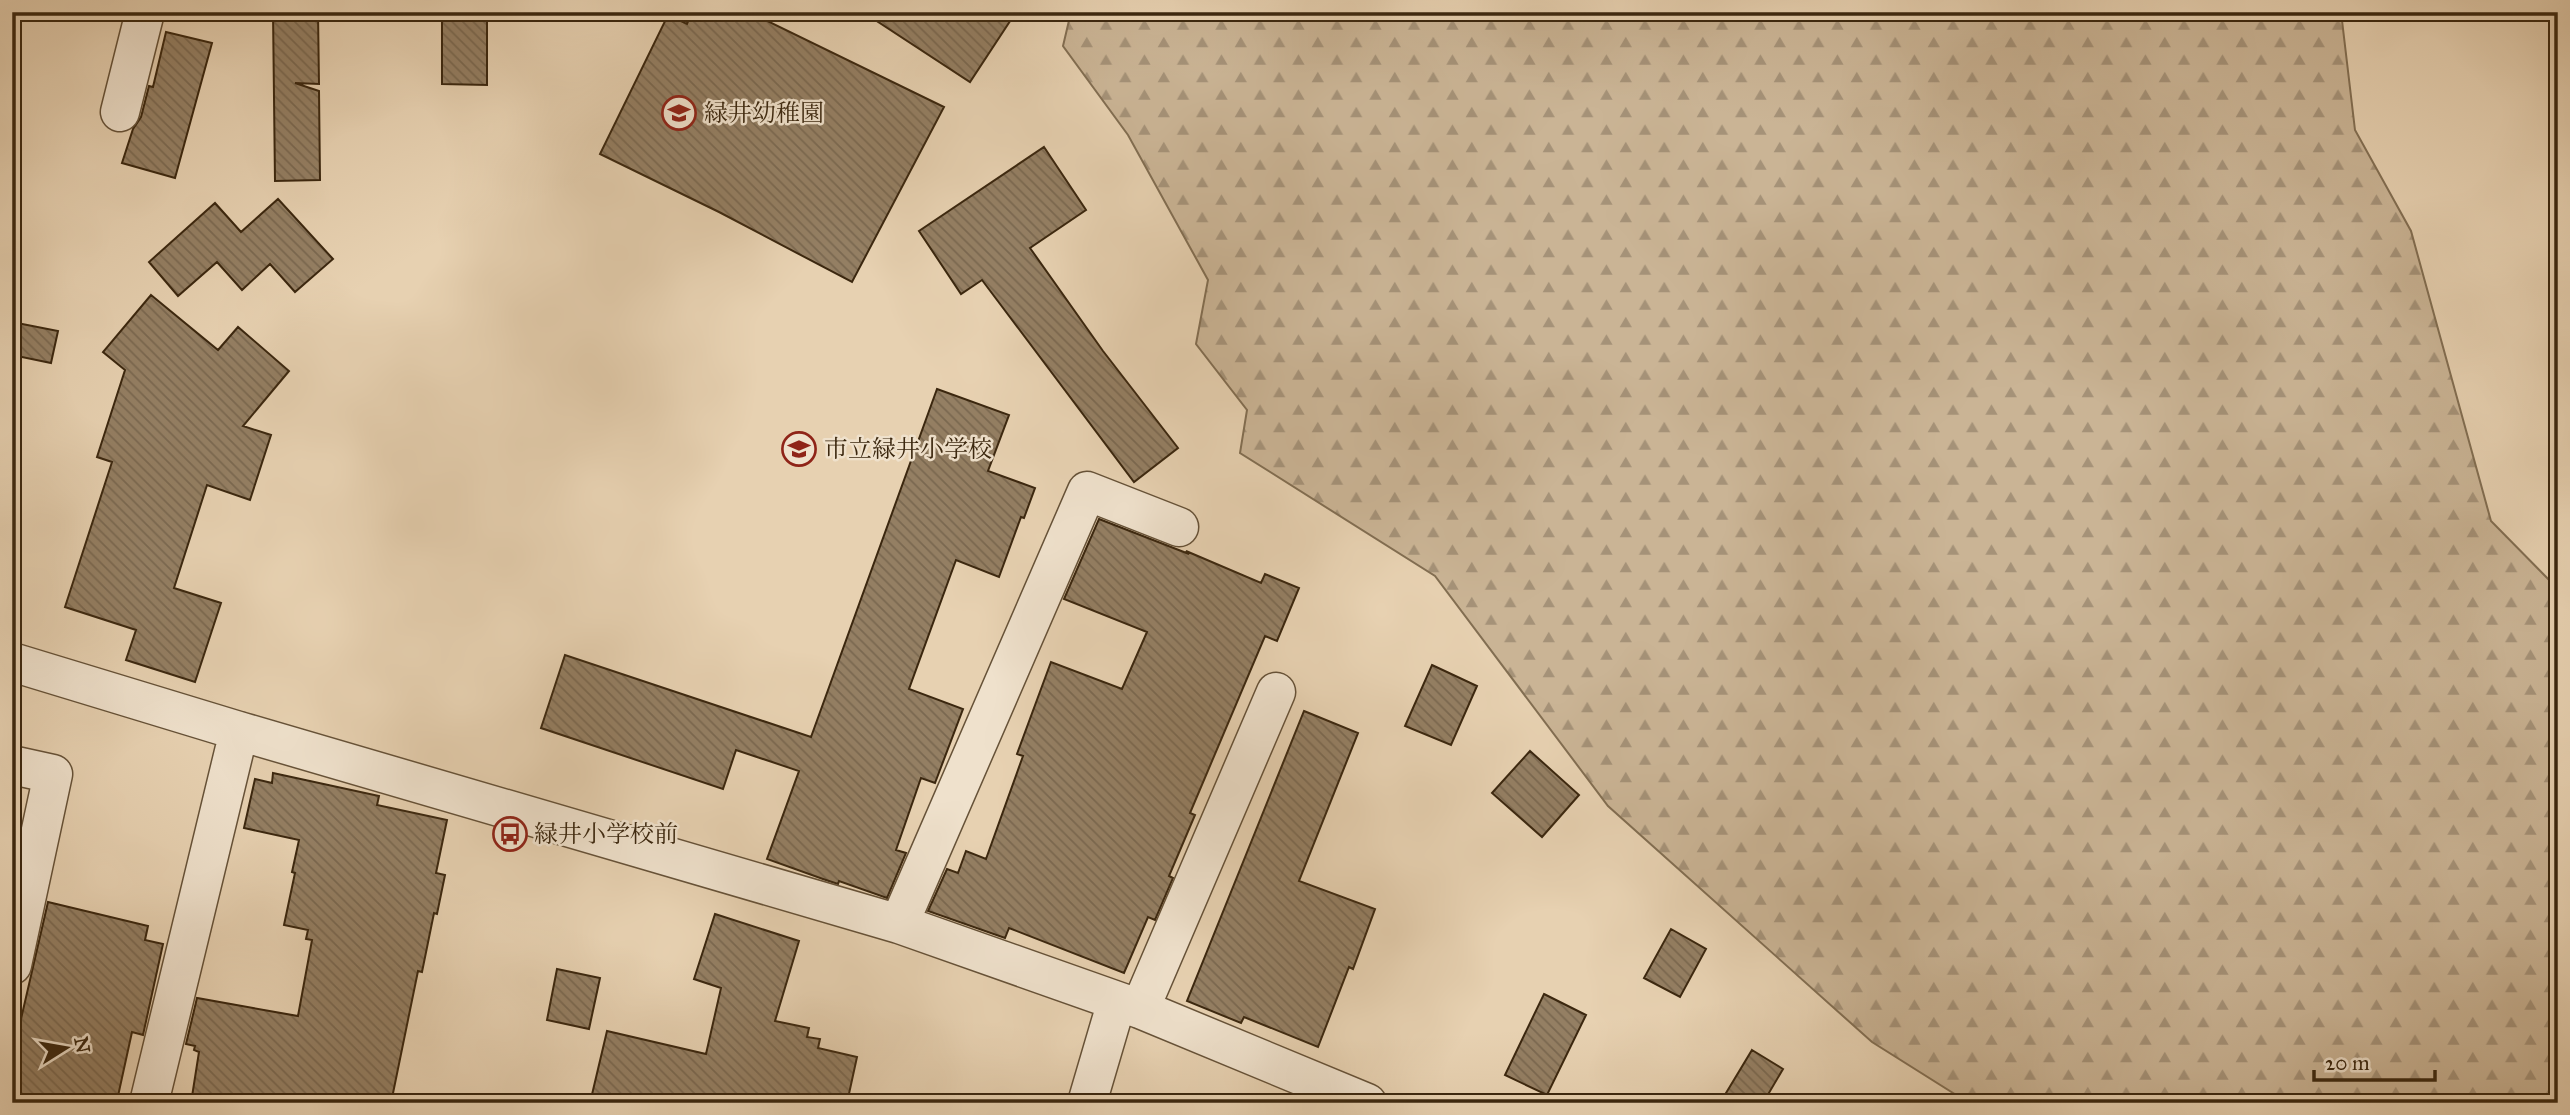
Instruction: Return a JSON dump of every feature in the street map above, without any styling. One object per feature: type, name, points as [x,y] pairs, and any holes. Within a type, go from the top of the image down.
[{"type":"street","points":[[120,112],[145,12]]},
{"type":"street","points":[[898,924],[1087,492],[1179,527]]},
{"type":"street","points":[[12,662],[898,924],[1129,1005],[1367,1103]]},
{"type":"street","points":[[1087,1103],[1129,1005],[1276,692]]},
{"type":"street","points":[[149,1103],[239,731]]},
{"type":"street","points":[[12,765],[53,774],[15,940]]},
{"type":"green space","points":[[1071,12],[2341,12],[2355,130],[2411,231],[2491,521],[2558,589],[2558,1103],[1969,1103],[1872,1042],[1608,806],[1435,576],[1240,453],[1247,410],[1196,344],[1208,280],[1128,135],[1063,46]]},
{"type":"building","points":[[273,12],[318,12],[319,84],[295,83],[319,91],[320,180],[275,181]]},
{"type":"building","points":[[442,12],[487,12],[487,85],[442,84]]},
{"type":"building","points":[[692,12],[749,12],[944,107],[852,282],[719,212],[600,154],[668,15],[687,24]]},
{"type":"building","points":[[863,12],[1016,12],[970,82]]},
{"type":"building","points":[[166,32],[212,43],[175,178],[122,163],[133,129],[141,117],[149,86],[153,87]]},
{"type":"building","points":[[1044,147],[1086,210],[1030,248],[1103,351],[1178,448],[1134,482],[982,280],[961,294],[919,231]]},
{"type":"building","points":[[278,199],[333,259],[295,292],[270,264],[242,290],[217,262],[178,296],[149,262],[215,203],[241,232]]},
{"type":"building","points":[[151,295],[218,350],[238,327],[289,371],[243,426],[271,435],[250,500],[207,485],[174,588],[221,603],[195,682],[126,660],[136,630],[65,607],[112,462],[97,457],[125,370],[103,352]]},
{"type":"building","points":[[12,322],[58,331],[51,363],[12,355]]},
{"type":"building","points":[[937,389],[1009,415],[988,471],[1035,488],[1024,518],[1021,517],[999,577],[956,560],[909,689],[963,709],[935,783],[921,778],[896,850],[906,853],[887,898],[767,859],[799,771],[736,750],[723,789],[541,728],[565,655],[811,737]]},
{"type":"building","points":[[1099,519],[1189,554],[1186,551],[1261,583],[1265,574],[1299,588],[1277,641],[1265,636],[1190,813],[1195,815],[1169,876],[1173,878],[1155,920],[1148,917],[1124,973],[1009,928],[1005,938],[928,911],[947,869],[958,873],[966,851],[986,859],[1023,756],[1017,754],[1051,662],[1122,689],[1147,632],[1064,599]]},
{"type":"building","points":[[1432,665],[1477,686],[1451,745],[1405,726]]},
{"type":"building","points":[[1304,711],[1358,733],[1299,881],[1375,909],[1353,969],[1349,967],[1318,1047],[1244,1017],[1241,1023],[1187,1001]]},
{"type":"building","points":[[1530,751],[1579,795],[1542,837],[1492,793]]},
{"type":"building","points":[[273,773],[379,796],[377,805],[447,820],[436,873],[445,875],[422,972],[418,971],[391,1103],[191,1103],[199,1052],[194,1050],[195,1046],[186,1044],[197,998],[298,1016],[312,940],[306,939],[308,930],[284,925],[299,840],[244,828],[255,779],[272,783]]},
{"type":"building","points":[[48,902],[148,926],[145,940],[163,944],[143,1035],[132,1032],[118,1096],[115,1096],[114,1103],[12,1103],[12,1081],[20,1046],[15,1045]]},
{"type":"building","points":[[715,914],[799,941],[775,1021],[809,1028],[807,1037],[820,1039],[818,1048],[857,1057],[847,1103],[667,1103],[633,1095],[632,1103],[590,1103],[607,1031],[706,1054],[721,988],[694,979]]},
{"type":"building","points":[[1671,929],[1706,949],[1680,997],[1644,978]]},
{"type":"building","points":[[557,969],[600,978],[589,1029],[547,1020]]},
{"type":"building","points":[[1544,994],[1586,1015],[1547,1095],[1505,1075]]},
{"type":"building","points":[[1752,1050],[1783,1069],[1763,1103],[1720,1103]]},
{"type":"place","name":"緑井幼稚園","points":[[679,113]]},
{"type":"place","name":"市立緑井小学校","points":[[799,449]]},
{"type":"place","name":"緑井小学校前","points":[[510,834]]}]
